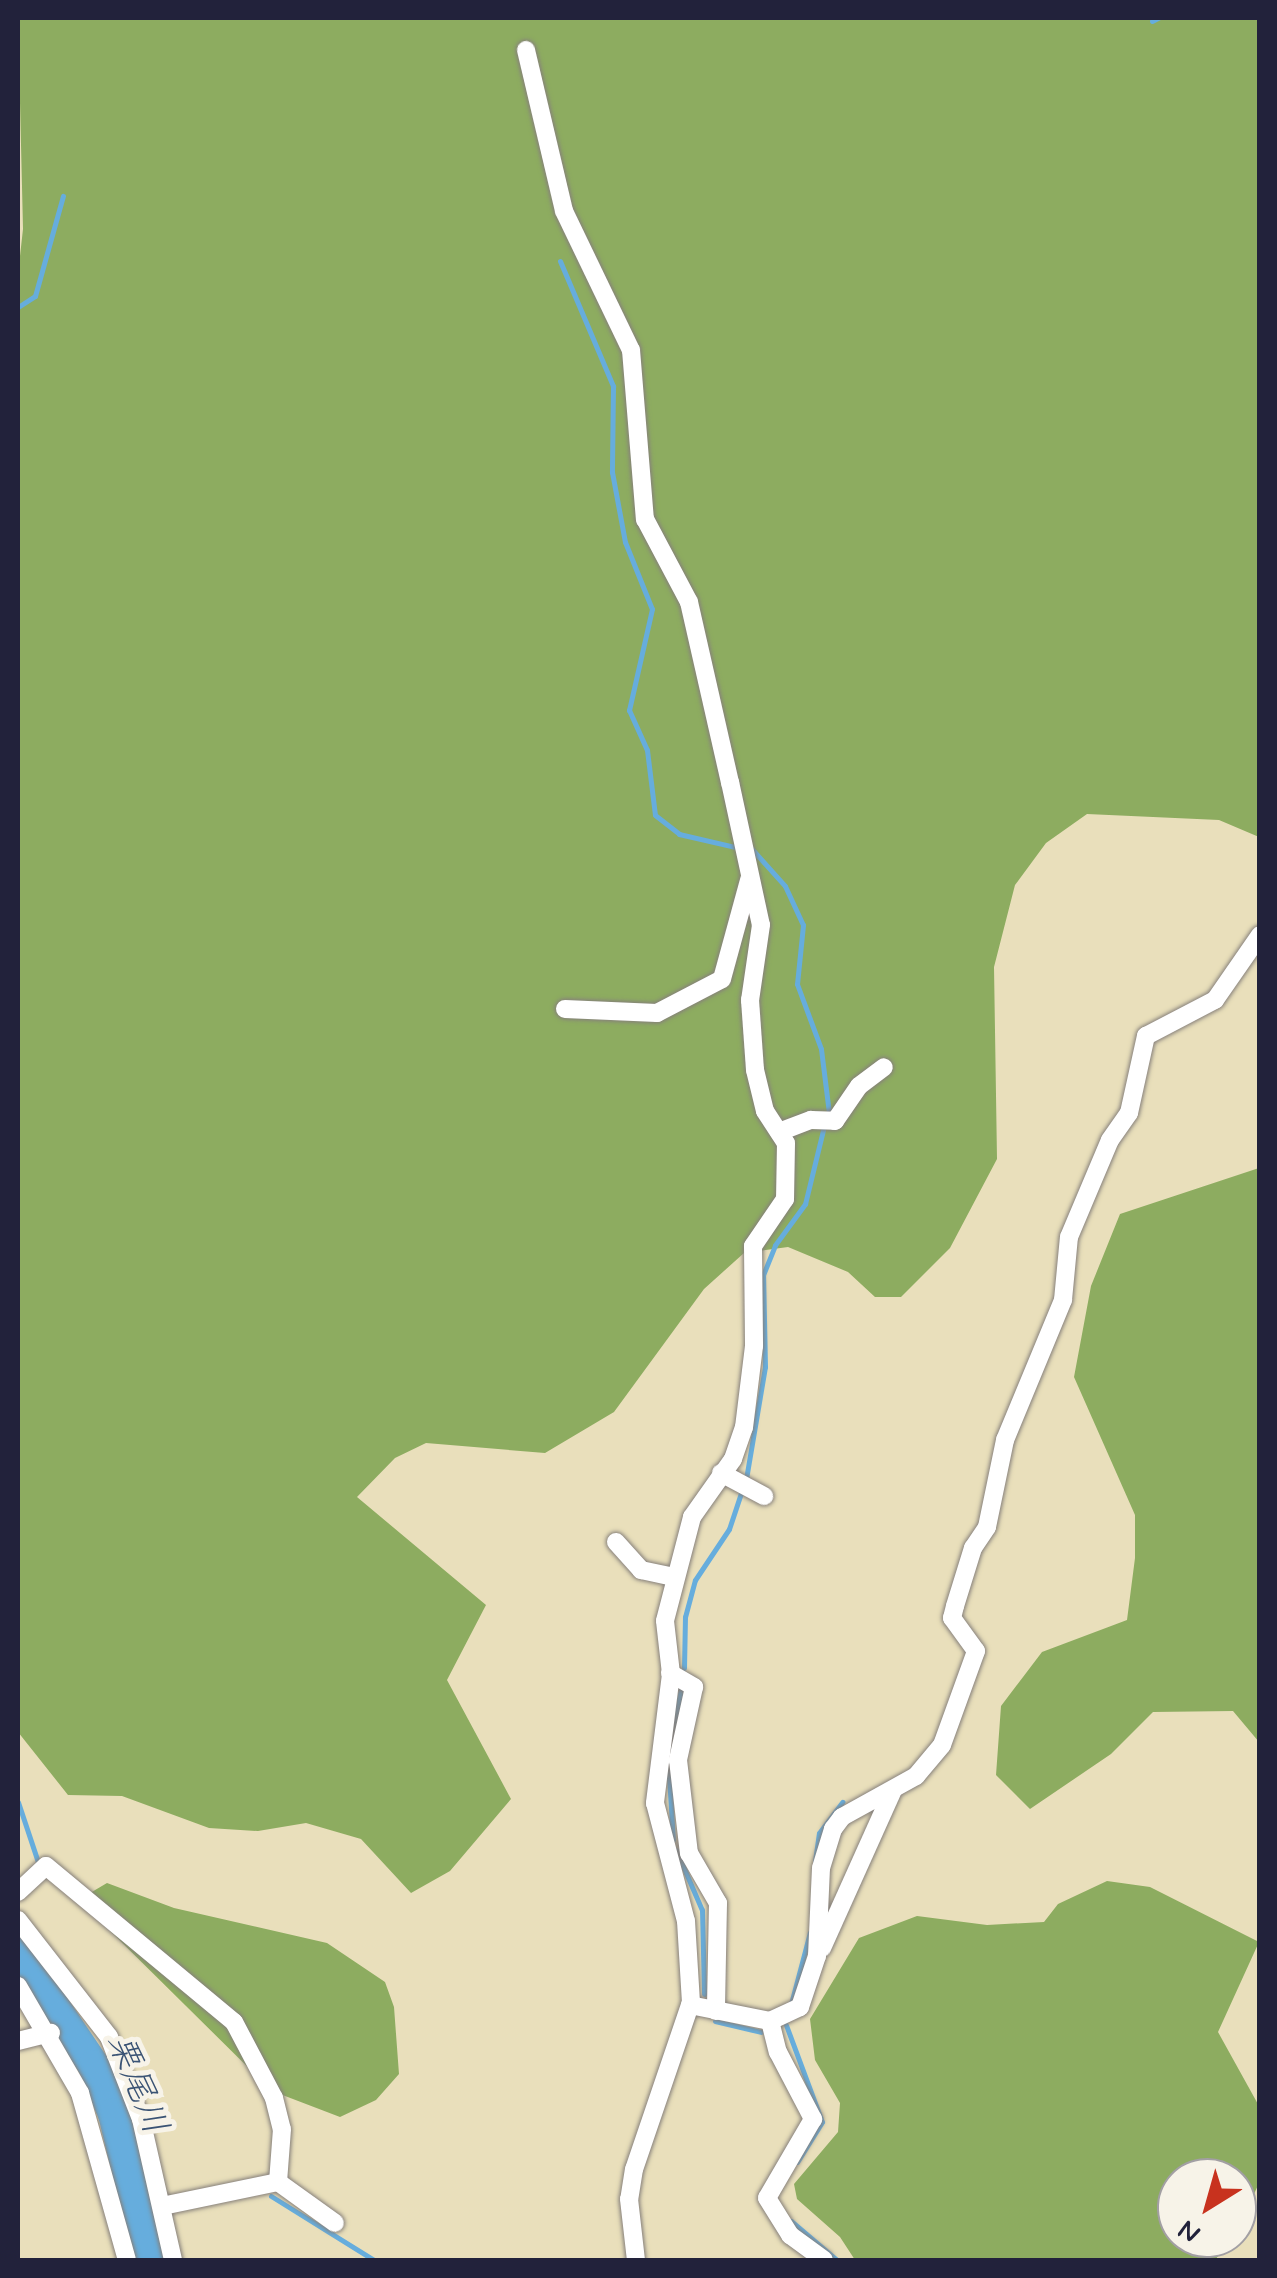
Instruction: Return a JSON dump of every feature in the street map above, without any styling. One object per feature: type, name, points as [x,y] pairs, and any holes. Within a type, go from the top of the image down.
[{"type":"street","points":[[526,50],[564,211],[631,350],[646,518],[689,602],[761,925],[750,1034],[765,1111],[786,1143],[785,1199],[752,1246],[754,1346],[744,1427],[720,1473],[700,1498],[672,1577],[665,1621],[670,1673],[655,1803],[686,1921],[690,2005],[634,2169],[629,2199],[636,2260]]},
{"type":"street","points":[[565,1009],[657,1014],[722,979],[750,878]]},
{"type":"street","points":[[818,1956],[824,1847],[842,1816],[894,1790],[942,1746],[976,1651],[952,1618],[954,1606],[973,1548],[987,1527],[1005,1440],[1063,1300],[1070,1237],[1129,1113],[1146,1036],[1215,1000],[1260,934]]},
{"type":"street","points":[[779,1132],[811,1120],[835,1121],[859,1086],[884,1067]]},
{"type":"street","points":[[720,1473],[764,1496]]},
{"type":"street","points":[[616,1542],[641,1570],[672,1577]]},
{"type":"street","points":[[670,1673],[694,1687],[678,1760],[685,1840],[718,1903],[716,2010]]},
{"type":"street","points":[[690,2005],[770,2021],[800,2006],[818,1956],[894,1790]]},
{"type":"street","points":[[18,1892],[46,1866],[234,2022],[274,2098],[282,2130],[278,2182]]},
{"type":"street","points":[[18,1920],[110,2037],[141,2119],[173,2260]]},
{"type":"street","points":[[18,1986],[51,2034],[100,2150],[127,2260]]},
{"type":"street","points":[[770,2021],[778,2052],[813,2119],[767,2198],[790,2235],[824,2260]]},
{"type":"street","points":[[18,2041],[51,2034]]},
{"type":"street","points":[[162,2206],[278,2182],[335,2223]]},
{"type":"green space","points":[[18,18],[1259,18],[1259,837],[1219,820],[1087,814],[1046,843],[1015,885],[994,967],[997,1159],[950,1248],[901,1297],[875,1297],[848,1272],[788,1247],[744,1253],[704,1289],[614,1412],[545,1453],[426,1443],[395,1458],[357,1497],[486,1605],[447,1680],[511,1799],[450,1871],[411,1893],[361,1839],[306,1823],[258,1831],[209,1828],[122,1796],[68,1795],[18,1732],[18,274],[23,229]]},
{"type":"green space","points":[[1259,1168],[1259,1742],[1233,1711],[1153,1712],[1111,1754],[1030,1809],[996,1775],[1001,1706],[1042,1652],[1127,1620],[1135,1558],[1135,1515],[1074,1377],[1091,1286],[1120,1214]]},
{"type":"green space","points":[[1107,1881],[1150,1887],[1259,1942],[1218,2032],[1259,2106],[1257,2187],[1257,2158],[1157,2158],[1157,2258],[1215,2260],[855,2260],[840,2237],[797,2199],[794,2184],[838,2132],[840,2103],[815,2060],[810,2019],[859,1938],[917,1916],[987,1925],[1044,1922],[1058,1904]]},
{"type":"green space","points":[[107,1883],[174,1908],[327,1943],[385,1982],[394,2007],[399,2074],[376,2100],[340,2117],[272,2091],[99,1920],[85,1896]]},
{"type":"waterway","points":[[1152,21],[1158,18]]},
{"type":"waterway","points":[[18,307],[35,296],[63,196]]},
{"type":"waterway","points":[[560,261],[613,386],[612,472],[625,542],[652,609],[629,710],[647,750],[655,815],[679,834],[735,847]]},
{"type":"waterway","points":[[750,847],[785,886],[803,925],[797,984],[821,1049],[829,1113]]},
{"type":"waterway","points":[[746,1479],[765,1367],[763,1275],[775,1245],[805,1204],[824,1126]]},
{"type":"waterway","points":[[684,1668],[685,1617],[695,1580],[729,1529],[742,1490]]},
{"type":"waterway","points":[[671,1740],[681,1689]]},
{"type":"waterway","points":[[668,1761],[673,1840]]},
{"type":"waterway","points":[[18,1802],[39,1865]]},
{"type":"waterway","points":[[815,1861],[819,1833],[842,1802]]},
{"type":"waterway","points":[[676,1850],[702,1910],[704,1994]]},
{"type":"waterway","points":[[791,2004],[810,1932]]},
{"type":"waterway","name":"栗尾川","points":[[18,1953],[94,2066],[114,2114],[149,2260]]},
{"type":"waterway","points":[[715,2021],[761,2032]]},
{"type":"waterway","points":[[786,2025],[822,2122],[797,2162]]},
{"type":"waterway","points":[[271,2196],[374,2260]]},
{"type":"waterway","points":[[791,2221],[837,2260]]}]
